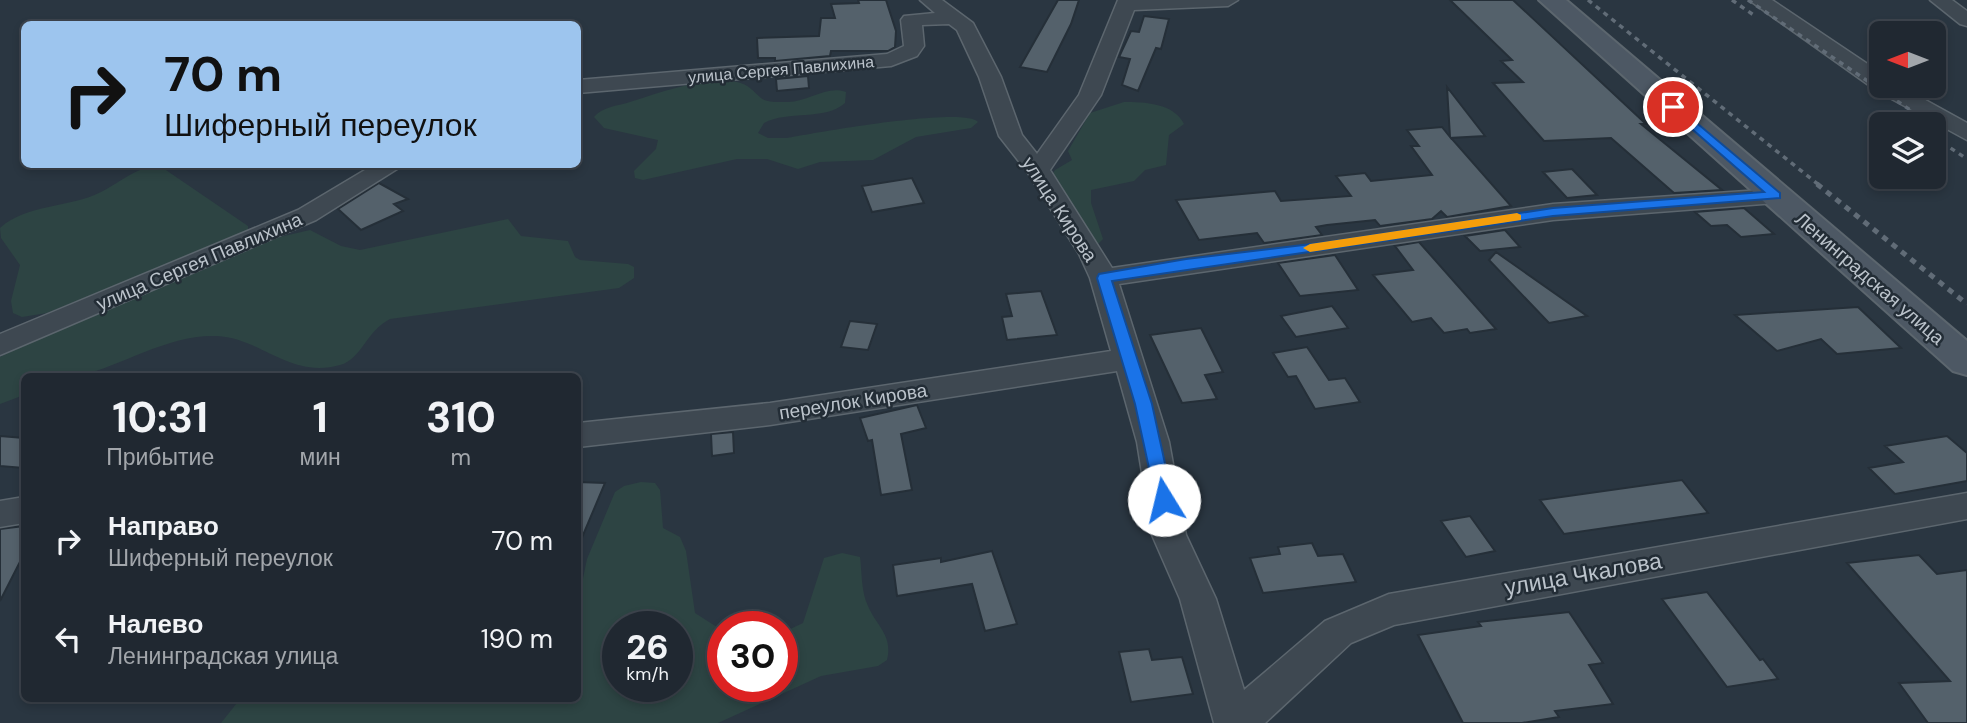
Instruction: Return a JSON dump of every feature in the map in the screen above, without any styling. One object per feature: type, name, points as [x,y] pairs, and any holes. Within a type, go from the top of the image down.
[{"type":"main road","name":"Ленинградская улица","points":[[1550,0],[1967,362]]},
{"type":"street","points":[[1038,170],[1090,95],[1127,2],[1228,0]]},
{"type":"street","points":[[1759,0],[1869,75]]},
{"type":"street","points":[[1940,0],[1967,20]]},
{"type":"street","name":"улица Кирова","points":[[925,9],[966,27],[990,78],[1011,136],[1038,170],[1092,254],[1104,278],[1153,442],[1169,535],[1198,599],[1235,723]]},
{"type":"street","name":"улица Сергея Павлихина","points":[[581,87],[891,60],[910,52],[914,46],[925,9]]},
{"type":"street","points":[[1906,98],[1966,132]]},
{"type":"street","name":"улица Сергея Павлихина","points":[[0,345],[307,215],[386,168]]},
{"type":"street","points":[[1104,278],[1179,264],[1328,246],[1553,212],[1776,196]]},
{"type":"street","name":"переулок Кирова","points":[[581,435],[770,414],[1128,359]]},
{"type":"street","name":"улица Чкалова","points":[[1235,723],[1338,632],[1389,610],[1967,506]]},
{"type":"street","points":[[0,514],[21,510]]},
{"type":"green space","points":[[728,81],[743,84],[764,100],[774,102],[795,101],[839,90],[846,92],[845,103],[827,112],[784,117],[764,123],[758,133],[768,138],[787,138],[919,119],[967,118],[978,122],[971,128],[916,137],[873,160],[820,162],[798,169],[767,159],[737,159],[643,180],[635,178],[634,171],[656,149],[658,140],[604,128],[594,117],[610,107],[678,87]]},
{"type":"green space","points":[[1124,102],[1158,105],[1173,112],[1184,124],[1169,135],[1166,165],[1145,170],[1134,181],[1091,190],[1091,203],[1103,239],[1097,245],[1052,175],[1055,170],[1072,160],[1068,151],[1090,113]]},
{"type":"green space","points":[[148,168],[163,168],[248,226],[248,230],[241,236],[47,313],[22,317],[13,313],[11,301],[20,265],[1,238],[0,228],[22,214],[89,197]]},
{"type":"green space","points":[[508,219],[521,236],[568,241],[575,257],[580,260],[628,264],[634,267],[634,278],[619,288],[390,319],[375,330],[354,357],[340,365],[306,367],[233,338],[199,337],[164,345],[88,373],[21,373],[21,396],[0,404],[0,357],[93,312],[267,240],[310,230],[341,246],[360,250]]},
{"type":"green space","points":[[641,482],[655,483],[660,490],[663,528],[680,537],[686,551],[695,613],[707,621],[707,702],[764,702],[718,723],[221,723],[238,702],[581,702],[581,588],[587,559],[615,492],[624,486]]},
{"type":"green space","points":[[842,553],[860,557],[864,595],[886,637],[887,660],[878,666],[821,676],[798,686],[798,625],[803,623],[824,558]]},
{"type":"building","points":[[858,0],[886,0],[896,31],[895,47],[888,51],[831,51],[830,56],[775,61],[775,58],[758,58],[757,38],[819,36],[821,18],[835,18],[831,4],[859,3]]},
{"type":"building","points":[[1058,0],[1079,0],[1071,24],[1047,72],[1020,67]]},
{"type":"building","points":[[1450,0],[1513,0],[1646,124],[1641,124],[1722,190],[1674,193],[1611,138],[1544,141],[1493,83],[1523,82],[1501,61],[1512,60]]},
{"type":"building","points":[[1144,16],[1169,19],[1161,49],[1156,48],[1138,91],[1122,85],[1130,59],[1119,57],[1131,31],[1139,32]]},
{"type":"building","points":[[808,76],[809,88],[777,91],[776,79]]},
{"type":"building","points":[[1447,87],[1485,136],[1451,138],[1511,206],[1447,217],[1441,211],[1432,219],[1380,226],[1375,220],[1327,225],[1316,227],[1322,235],[1264,243],[1257,233],[1199,240],[1176,200],[1275,191],[1281,201],[1351,196],[1336,176],[1365,173],[1371,181],[1432,175],[1411,146],[1419,146],[1407,130],[1442,127],[1450,137]]},
{"type":"building","points":[[1572,169],[1597,195],[1567,198],[1543,172]]},
{"type":"building","points":[[912,178],[924,203],[872,212],[862,186]]},
{"type":"building","points":[[379,183],[408,199],[394,204],[403,211],[361,230],[338,209]]},
{"type":"building","points":[[1744,208],[1774,234],[1741,237],[1727,225],[1711,226],[1695,212]]},
{"type":"building","points":[[1505,230],[1520,247],[1480,251],[1465,236]]},
{"type":"building","points":[[1419,242],[1496,329],[1470,333],[1467,329],[1444,333],[1431,318],[1412,322],[1373,275],[1413,270],[1395,246]]},
{"type":"building","points":[[1496,252],[1587,316],[1549,323],[1489,260]]},
{"type":"building","points":[[1335,255],[1358,290],[1300,296],[1278,263]]},
{"type":"building","points":[[1041,291],[1057,335],[1007,340],[1002,317],[1012,316],[1006,294]]},
{"type":"building","points":[[1332,306],[1348,328],[1296,337],[1281,316]]},
{"type":"building","points":[[1858,307],[1901,348],[1837,354],[1821,339],[1777,351],[1735,315]]},
{"type":"building","points":[[850,321],[877,324],[868,350],[841,347]]},
{"type":"building","points":[[1201,328],[1223,372],[1205,375],[1217,399],[1182,403],[1150,335]]},
{"type":"building","points":[[1307,347],[1329,380],[1345,378],[1360,402],[1315,409],[1296,376],[1288,377],[1273,353]]},
{"type":"building","points":[[917,405],[926,428],[901,434],[912,490],[881,495],[872,440],[868,441],[860,418]]},
{"type":"building","points":[[733,432],[734,453],[712,456],[711,434]]},
{"type":"building","points":[[0,436],[21,438],[21,468],[0,466]]},
{"type":"building","points":[[1947,436],[1967,453],[1967,481],[1895,494],[1869,468],[1903,462],[1885,446]]},
{"type":"building","points":[[1682,480],[1708,513],[1564,534],[1540,500]]},
{"type":"building","points":[[581,482],[605,483],[581,540]]},
{"type":"building","points":[[1470,516],[1495,551],[1466,557],[1441,521]]},
{"type":"building","points":[[21,526],[21,560],[0,601],[0,529]]},
{"type":"building","points":[[1312,543],[1318,556],[1343,554],[1356,582],[1263,593],[1250,558],[1280,554],[1278,547]]},
{"type":"building","points":[[992,551],[1017,624],[985,631],[972,584],[897,596],[893,565],[941,558],[941,562]]},
{"type":"building","points":[[1919,555],[1937,574],[1967,570],[1967,723],[1928,723],[1899,683],[1950,681],[1847,563]]},
{"type":"building","points":[[1707,592],[1778,679],[1727,687],[1662,599]]},
{"type":"building","points":[[1569,612],[1603,663],[1589,665],[1613,704],[1555,711],[1559,717],[1522,723],[1463,723],[1418,635],[1481,626],[1478,622]]},
{"type":"building","points":[[1149,649],[1152,660],[1182,657],[1193,694],[1131,702],[1119,652]]},
{"type":"railway","points":[[1588,0],[1819,185]]},
{"type":"railway","points":[[1732,0],[1755,16]]},
{"type":"railway","points":[[1748,0],[1913,112]]},
{"type":"railway","points":[[1946,145],[1967,159]]},
{"type":"railway","points":[[1817,184],[1967,304]]},
{"type":"slow traffic","points":[[1310,248],[1517,218]]},
{"type":"route","points":[[1164,500],[1143,404],[1104,278],[1186,263],[1328,246],[1553,212],[1776,196],[1673,107]]}]
